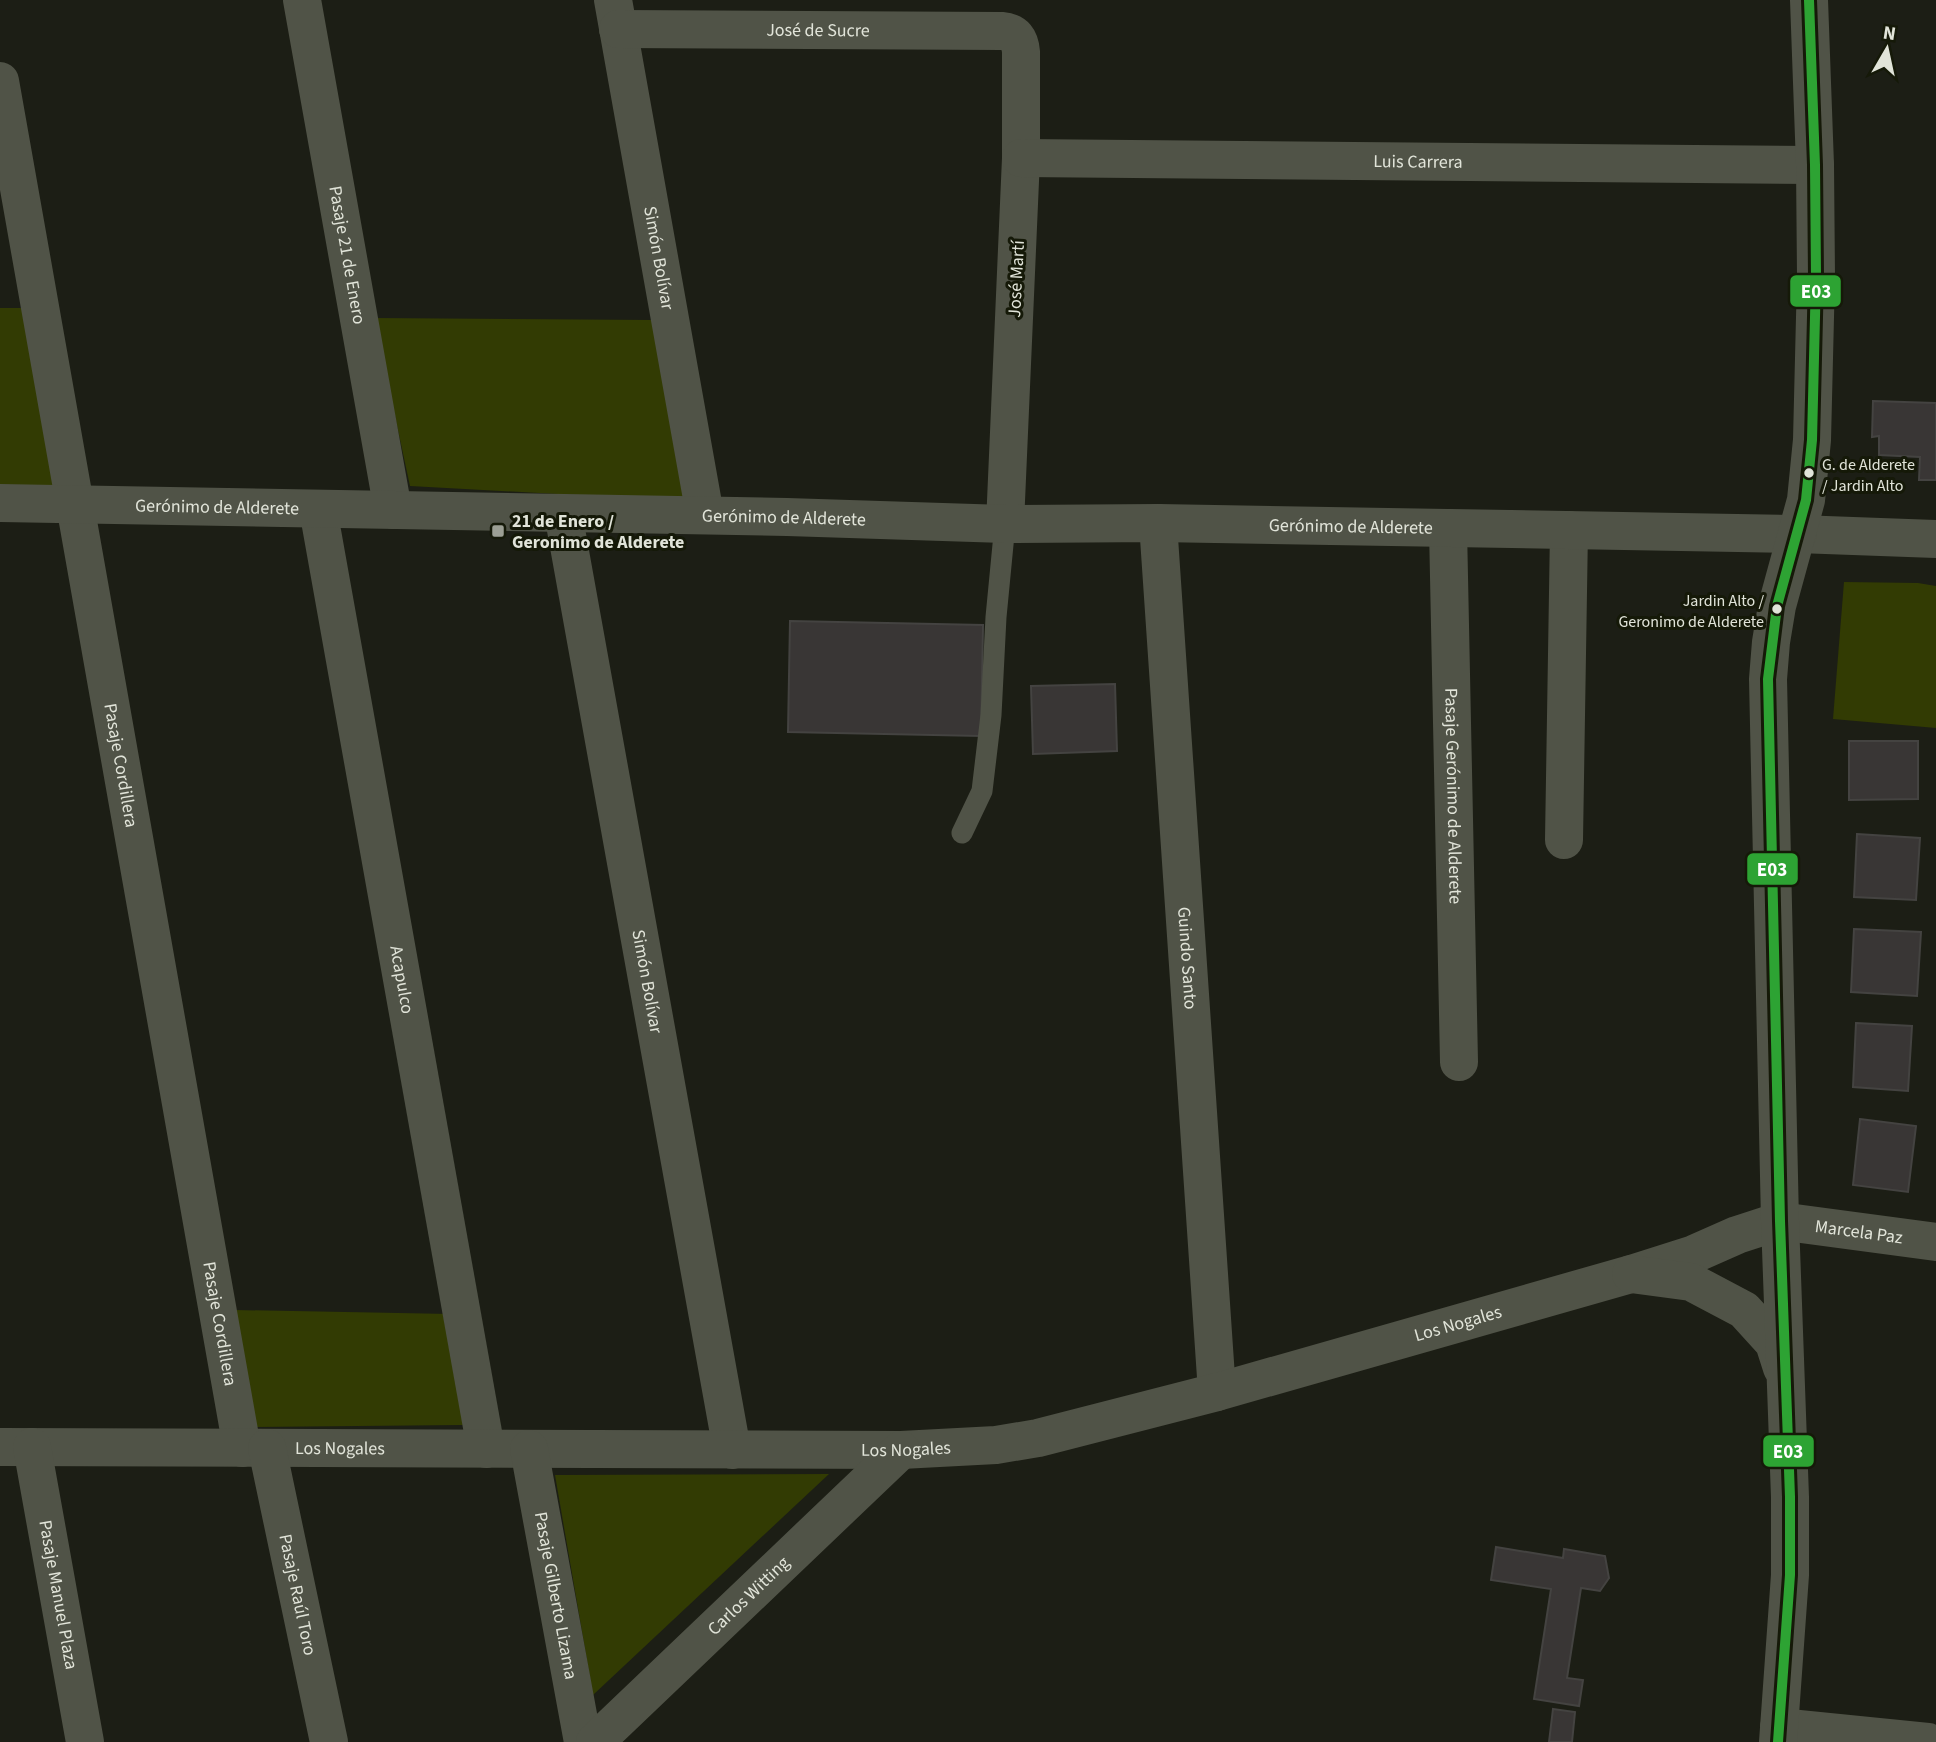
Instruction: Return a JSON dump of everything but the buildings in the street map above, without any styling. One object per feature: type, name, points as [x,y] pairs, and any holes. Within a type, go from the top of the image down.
[{"type":"street","name":"Pasaje 21 de Enero","points":[[302,0],[393,510]]},
{"type":"street","points":[[1809,0],[1815,165],[1815,366],[1812,440],[1810,470],[1798,534],[1777,606],[1768,679],[1780,1221],[1790,1497],[1790,1575],[1779,1735],[1928,1742]]},
{"type":"street","name":"José de Sucre","points":[[616,15],[1010,31],[1017,36]]},
{"type":"street","name":"Simón Bolívar","points":[[616,15],[705,515]]},
{"type":"street","name":"José Martí","points":[[1005,524],[1021,158],[1021,43],[1017,36]]},
{"type":"street","name":"Pasaje Cordillera","points":[[0,81],[74,505],[255,1448]]},
{"type":"street","name":"Luis Carrera","points":[[1021,158],[1815,165]]},
{"type":"street","name":"Gerónimo de Alderete","points":[[0,503],[705,515],[1005,524],[1158,523],[1798,534],[1936,539]]},
{"type":"street","name":"Acapulco","points":[[318,509],[486,1449]]},
{"type":"street","name":"Simón Bolívar","points":[[562,513],[732,1450]]},
{"type":"street","name":"Guindo Santo","points":[[1158,523],[1217,1392]]},
{"type":"street","name":"Pasaje Gerónimo de Alderete","points":[[1448,528],[1459,1062]]},
{"type":"street","points":[[1564,840],[1569,530]]},
{"type":"street","name":"Los Nogales","points":[[9,1444],[732,1450],[901,1450],[996,1446],[1038,1438],[1217,1392],[1631,1274],[1694,1254],[1737,1235],[1780,1221]]},
{"type":"street","name":"Marcela Paz","points":[[1780,1221],[1936,1242]]},
{"type":"street","points":[[1631,1274],[1691,1282],[1744,1310],[1774,1343],[1786,1381]]},
{"type":"street","name":"Pasaje Manuel Plaza","points":[[9,1444],[85,1742]]},
{"type":"street","name":"Pasaje Raúl Toro","points":[[255,1448],[329,1742]]},
{"type":"street","name":"Pasaje Gilberto Lizama","points":[[530,1449],[583,1742]]},
{"type":"street","name":"Carlos Witting","points":[[595,1742],[901,1450]]},
{"type":"lane","points":[[962,833],[982,791],[991,715],[996,617],[1005,524]]},
{"type":"green space","points":[[0,308],[33,308],[63,487],[0,485]]},
{"type":"green space","points":[[374,318],[655,320],[684,501],[410,486]]},
{"type":"green space","points":[[1844,582],[1918,583],[1936,586],[1936,728],[1833,719]]},
{"type":"green space","points":[[235,1310],[451,1314],[463,1425],[248,1427]]},
{"type":"green space","points":[[829,1474],[593,1695],[555,1475]]},
{"type":"transit line","name":"E03","points":[[1778,1742],[1790,1575],[1790,1497],[1780,1221],[1768,679],[1777,606],[1806,500],[1812,440],[1816,276],[1809,0]]},
{"type":"place","name":"G. de Alderete / Jardin Alto","points":[[1809,473]]},
{"type":"place","name":"21 de Enero / Geronimo de Alderete","points":[[498,531]]},
{"type":"place","name":"Jardin Alto / Geronimo de Alderete","points":[[1777,609]]}]
